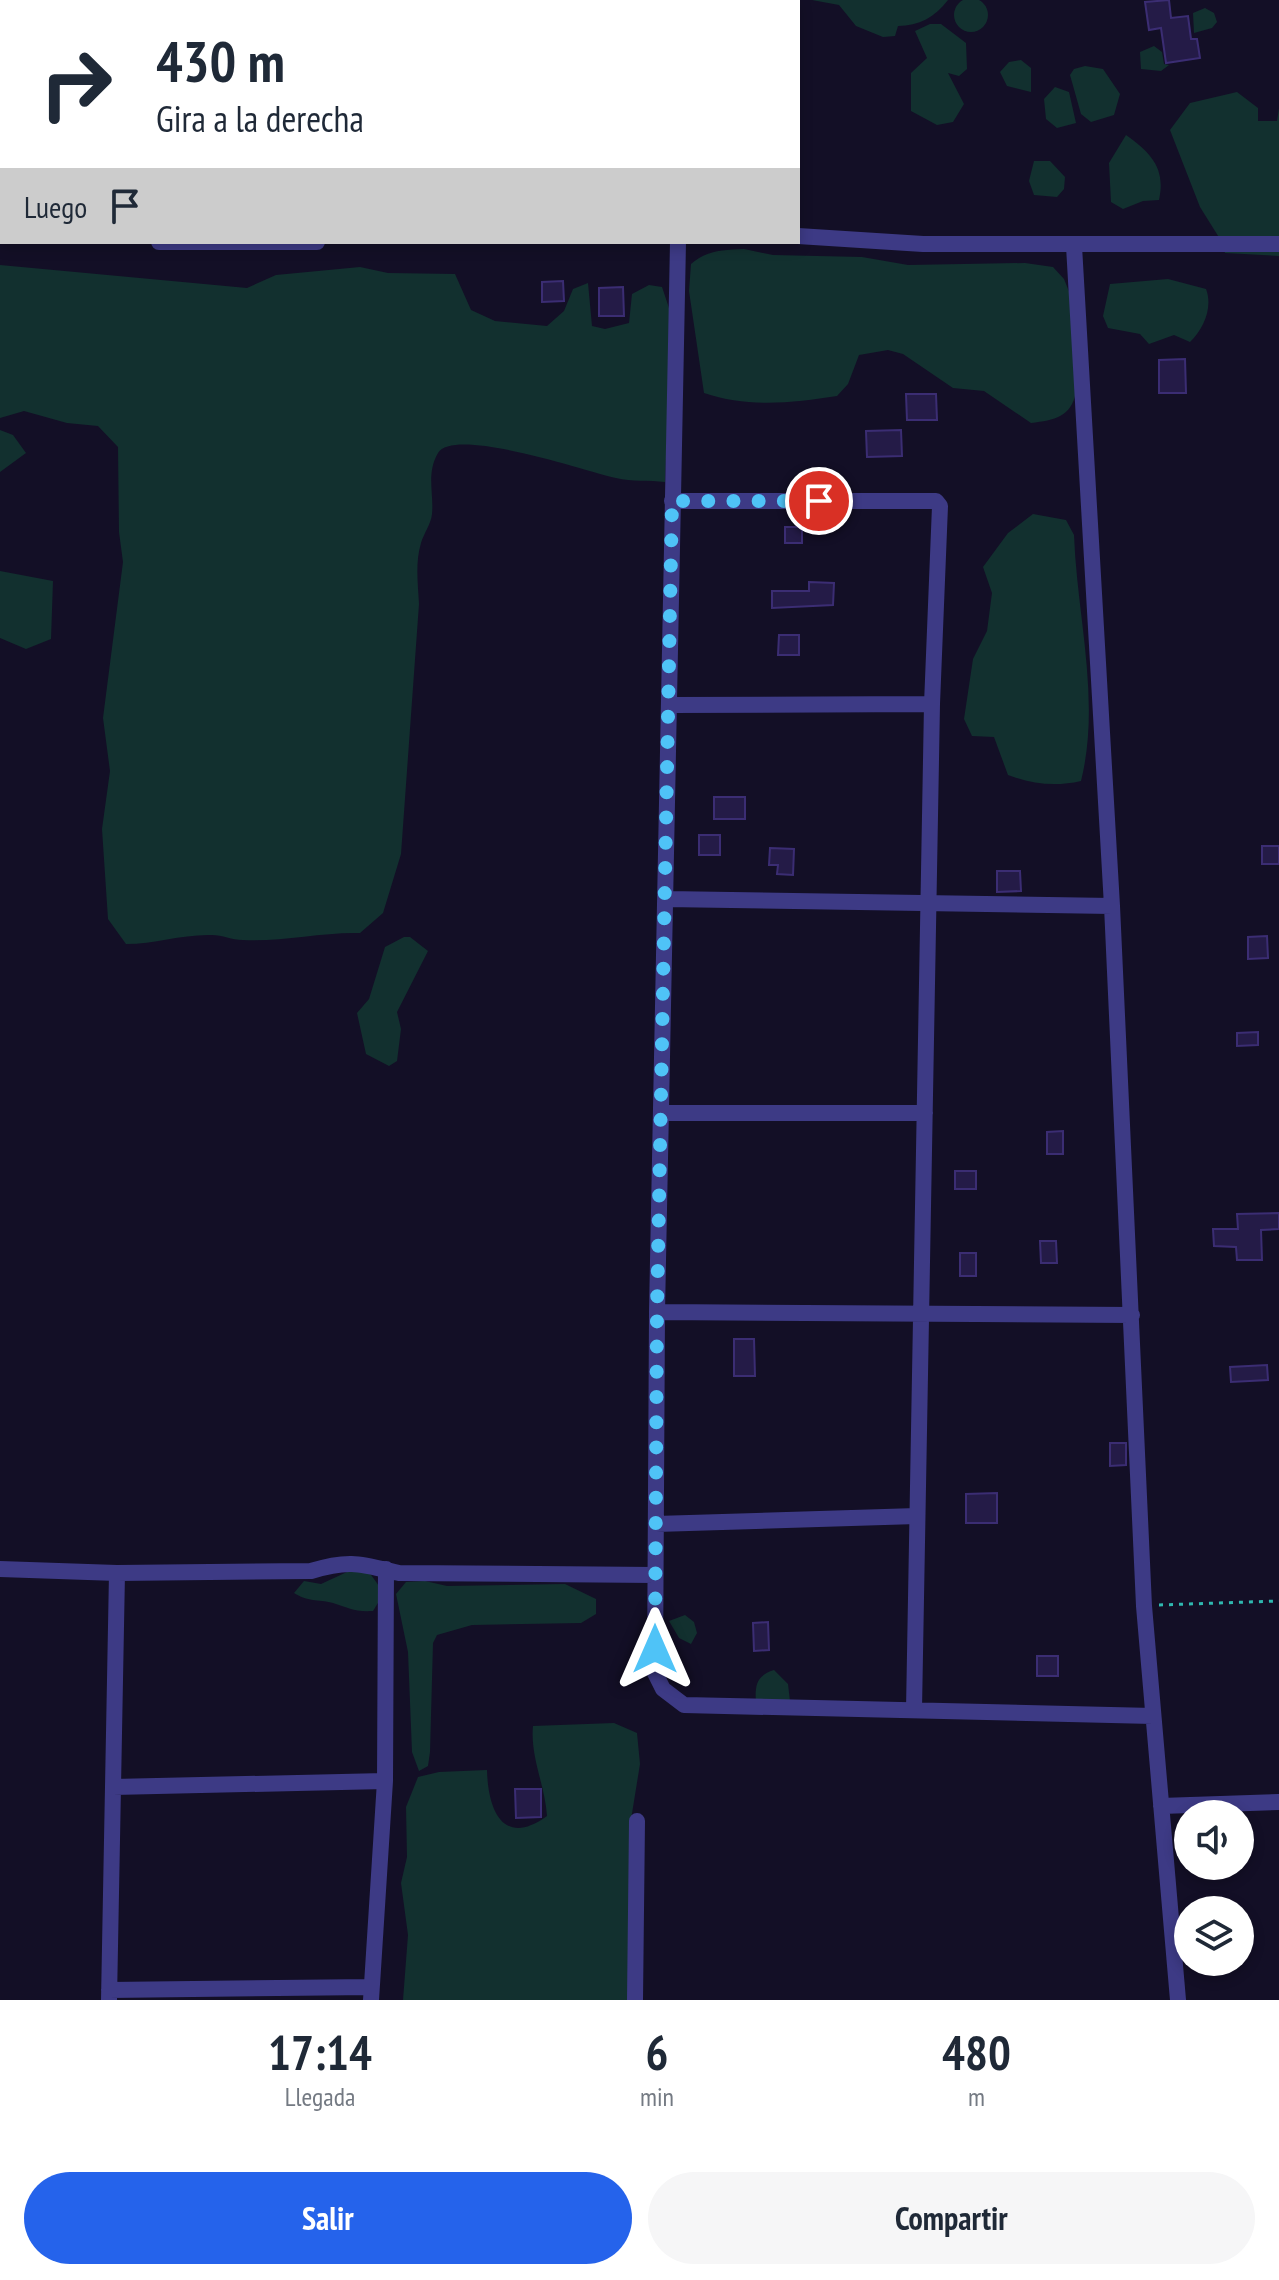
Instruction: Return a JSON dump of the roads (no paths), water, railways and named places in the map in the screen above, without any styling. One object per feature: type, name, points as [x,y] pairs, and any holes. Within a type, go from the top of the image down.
[{"type":"street","points":[[800,236],[923,244],[1279,244]]},
{"type":"street","points":[[678,244],[657,1312],[655,1673],[663,1689],[684,1705],[1153,1716]]},
{"type":"street","points":[[1074,246],[1112,906],[1144,1606],[1178,2000]]},
{"type":"street","points":[[672,501],[938,502],[914,1710]]},
{"type":"street","points":[[670,705],[932,704]]},
{"type":"street","points":[[666,899],[1112,906]]},
{"type":"street","points":[[662,1113],[925,1113]]},
{"type":"street","points":[[657,1312],[1132,1315]]},
{"type":"street","points":[[656,1524],[917,1516]]},
{"type":"street","points":[[0,1569],[117,1573],[311,1571],[341,1562],[365,1562],[399,1573],[655,1575]]},
{"type":"street","points":[[117,1573],[109,1995],[371,1993],[385,1781],[386,1569]]},
{"type":"street","points":[[113,1787],[385,1781]]},
{"type":"street","points":[[1161,1806],[1279,1802]]},
{"type":"street","points":[[635,2000],[637,1821]]}]
